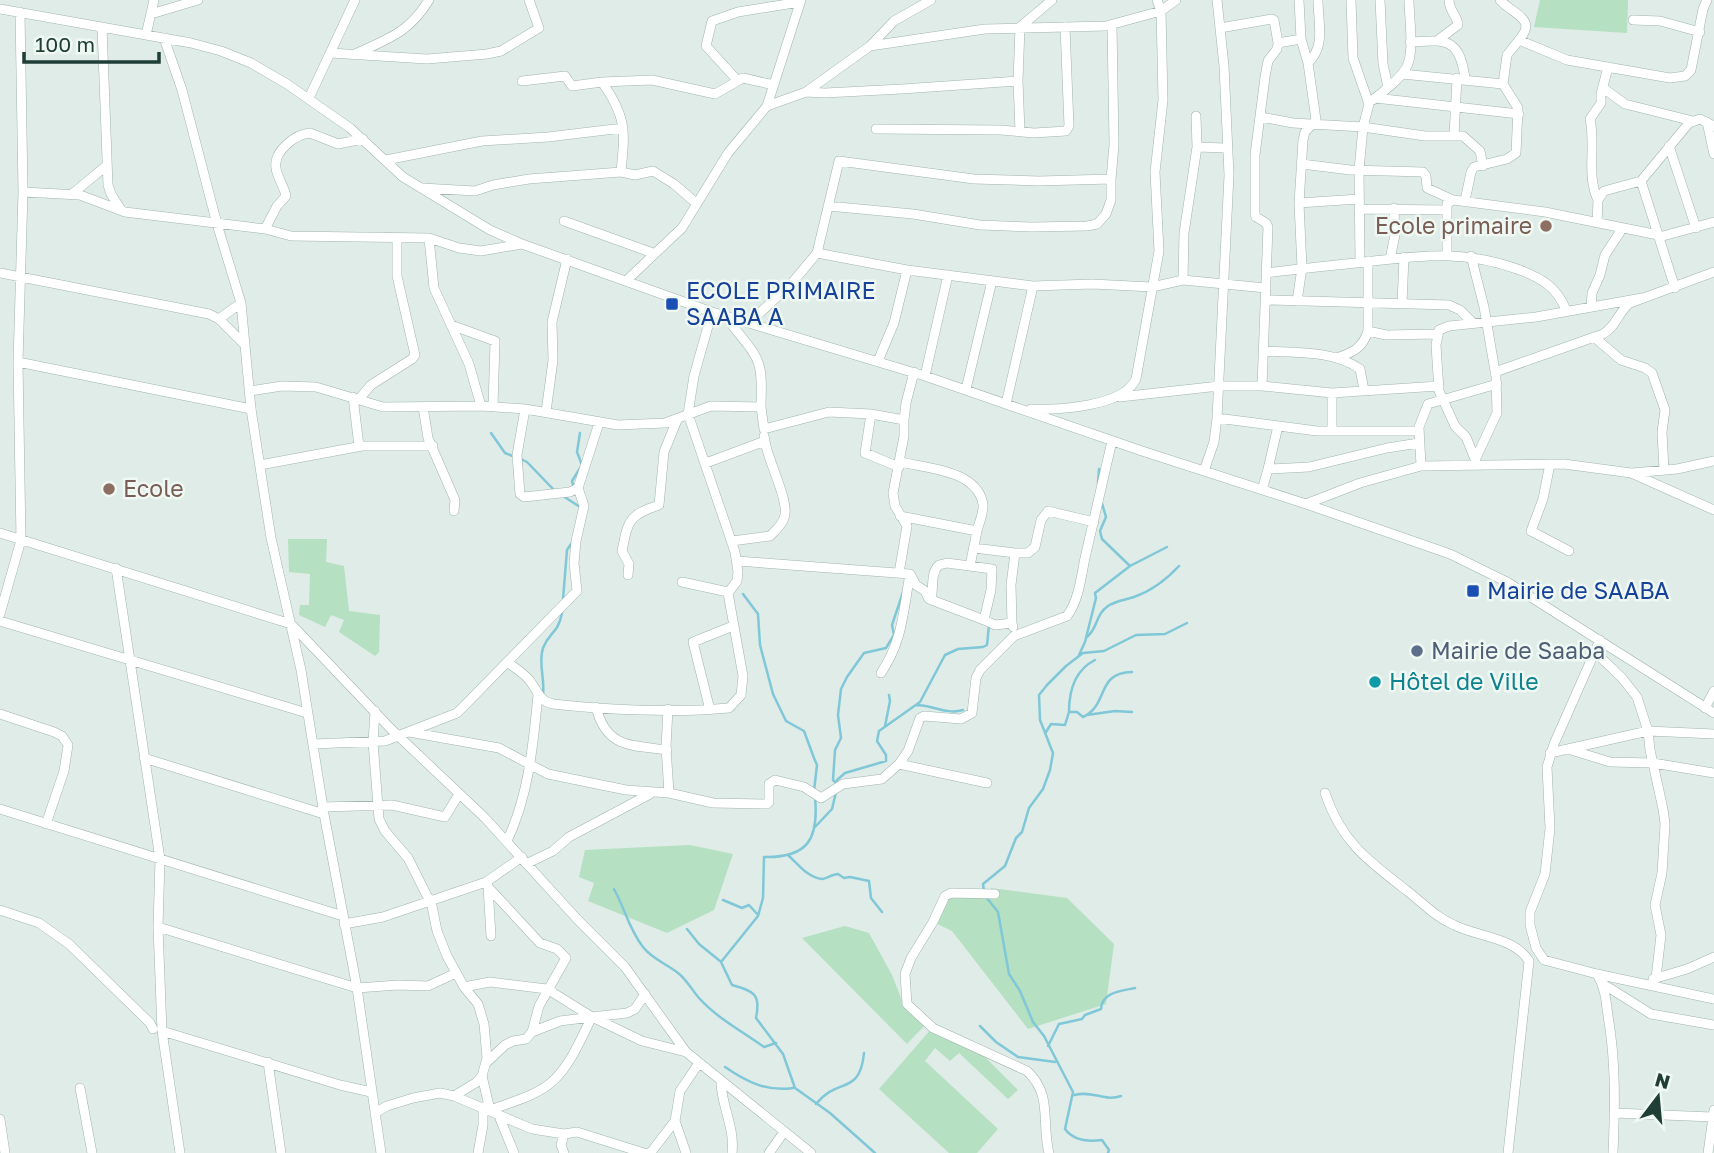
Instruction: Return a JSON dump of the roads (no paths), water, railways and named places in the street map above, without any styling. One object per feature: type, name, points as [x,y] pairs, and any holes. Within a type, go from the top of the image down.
[{"type":"street","points":[[146,35],[154,0]]},
{"type":"street","points":[[151,14],[198,0]]},
{"type":"street","points":[[309,98],[355,0]]},
{"type":"street","points":[[352,55],[399,33],[414,21],[429,0]]},
{"type":"street","points":[[330,53],[438,58],[496,52],[539,28],[529,0]]},
{"type":"street","points":[[737,0],[738,12]]},
{"type":"street","points":[[767,106],[806,92],[870,47],[894,21],[931,0]]},
{"type":"street","points":[[1020,131],[1020,27],[1052,0]]},
{"type":"street","points":[[1115,398],[1129,390],[1136,379],[1159,251],[1155,172],[1163,100],[1161,11],[1157,0]]},
{"type":"street","points":[[870,47],[985,29],[1112,25],[1161,11],[1176,0]]},
{"type":"street","points":[[1204,471],[1214,442],[1217,418],[1225,284],[1228,175],[1224,66],[1217,0]]},
{"type":"street","points":[[1297,301],[1302,268],[1300,203],[1304,135],[1314,124],[1315,117],[1308,63],[1301,39],[1299,0]]},
{"type":"street","points":[[1308,63],[1320,48],[1318,0]]},
{"type":"street","points":[[1351,0],[1353,58],[1372,101]]},
{"type":"street","points":[[1380,0],[1383,64],[1388,87]]},
{"type":"street","points":[[1336,358],[1357,350],[1368,331],[1359,204],[1363,127],[1372,101],[1402,74],[1409,61],[1409,0]]},
{"type":"street","points":[[1438,40],[1458,25],[1456,16],[1450,9],[1449,0]]},
{"type":"street","points":[[1465,201],[1471,172],[1475,167],[1514,157],[1517,148],[1517,104],[1503,84],[1507,55],[1527,29],[1527,24],[1500,0]]},
{"type":"street","points":[[1519,40],[1557,57],[1665,78],[1685,76],[1691,70],[1707,0]]},
{"type":"street","points":[[627,280],[682,228],[728,153],[767,106],[800,1],[738,12],[712,21],[705,44],[737,80]]},
{"type":"street","points":[[0,9],[164,38],[221,51],[241,59],[309,98],[363,139],[403,177],[490,230],[522,244],[712,312],[915,372],[1472,563],[1507,582],[1710,710],[1714,691]]},
{"type":"street","points":[[0,614],[21,540],[18,362],[23,192],[20,12]]},
{"type":"street","points":[[1220,28],[1272,19],[1278,43],[1278,49],[1267,63],[1255,155],[1256,217],[1268,224],[1262,386]]},
{"type":"street","points":[[1633,20],[1660,21],[1700,32]]},
{"type":"street","points":[[828,206],[913,214],[981,225],[1032,227],[1097,224],[1106,214],[1111,200],[1114,145],[1112,25]]},
{"type":"street","points":[[103,27],[106,166],[109,190],[121,210]]},
{"type":"street","points":[[876,129],[1046,132],[1068,129],[1065,27]]},
{"type":"street","points":[[164,38],[182,90],[217,225],[241,303],[251,409],[271,538],[291,624],[313,744],[357,988],[382,1153]]},
{"type":"street","points":[[1278,43],[1301,39]]},
{"type":"street","points":[[1410,43],[1438,40],[1449,43],[1458,54],[1461,78],[1454,108],[1454,136]]},
{"type":"street","points":[[1597,223],[1598,200],[1593,185],[1593,130],[1590,119],[1601,103],[1608,67]]},
{"type":"street","points":[[1402,74],[1503,84]]},
{"type":"street","points":[[522,81],[565,76],[572,86],[652,80],[715,94],[737,80],[748,78],[774,85]]},
{"type":"street","points":[[806,92],[837,93],[1018,81]]},
{"type":"street","points":[[602,82],[617,104],[624,128],[621,172]]},
{"type":"street","points":[[1602,88],[1625,104],[1693,121]]},
{"type":"street","points":[[1372,101],[1519,114]]},
{"type":"street","points":[[1183,280],[1184,233],[1197,147],[1196,116]]},
{"type":"street","points":[[1261,117],[1285,122],[1363,127],[1425,136],[1465,137],[1478,148],[1483,166]]},
{"type":"street","points":[[1598,200],[1607,188],[1635,185],[1641,181],[1685,126],[1693,121],[1700,119],[1710,124],[1714,154]]},
{"type":"street","points":[[386,160],[474,142],[624,128]]},
{"type":"street","points":[[265,229],[277,206],[286,196],[276,168],[277,160],[282,150],[295,138],[310,133],[338,144],[363,139]]},
{"type":"street","points":[[1669,146],[1696,228]]},
{"type":"street","points":[[1197,147],[1226,148]]},
{"type":"street","points":[[750,322],[792,283],[817,253],[839,161],[974,178],[1039,181],[1111,178]]},
{"type":"street","points":[[1302,164],[1359,170],[1423,172],[1427,188],[1453,200],[1545,212],[1657,235],[1672,235],[1714,222]]},
{"type":"street","points":[[72,194],[106,166]]},
{"type":"street","points":[[420,188],[444,187],[475,191],[529,179],[621,172],[657,173],[695,203]]},
{"type":"street","points":[[1641,181],[1675,288]]},
{"type":"street","points":[[23,192],[72,194],[88,197],[121,210],[217,225],[265,229],[291,236],[429,238],[459,248],[481,251],[522,244]]},
{"type":"street","points":[[1447,254],[1447,204],[1453,200]]},
{"type":"street","points":[[1300,203],[1447,210]]},
{"type":"street","points":[[1390,259],[1395,235],[1394,208]]},
{"type":"street","points":[[564,221],[653,253]]},
{"type":"street","points":[[1591,307],[1592,293],[1601,275],[1605,255],[1622,229]]},
{"type":"street","points":[[356,398],[415,355],[401,300],[397,238]]},
{"type":"street","points":[[429,238],[434,288],[469,364],[481,406]]},
{"type":"street","points":[[817,253],[907,270],[1033,286],[1091,284],[1152,287],[1183,280],[1266,288]]},
{"type":"street","points":[[1266,273],[1404,257],[1447,254],[1471,256],[1493,260],[1539,278],[1551,286],[1561,298],[1566,310]]},
{"type":"street","points":[[1471,256],[1497,384],[1497,413],[1474,462]]},
{"type":"street","points":[[1402,304],[1404,257]]},
{"type":"street","points":[[546,412],[553,360],[552,322],[567,259]]},
{"type":"street","points":[[878,361],[894,323],[907,270]]},
{"type":"street","points":[[1368,331],[1386,335],[1437,334],[1444,327],[1536,317],[1642,298],[1714,272]]},
{"type":"street","points":[[0,273],[199,312],[219,318],[245,345]]},
{"type":"street","points":[[925,376],[948,275]]},
{"type":"street","points":[[966,389],[992,281]]},
{"type":"street","points":[[1006,404],[1033,286]]},
{"type":"street","points":[[1495,372],[1594,337],[1613,327],[1626,307],[1642,298]]},
{"type":"street","points":[[1266,300],[1455,307],[1473,323]]},
{"type":"street","points":[[219,318],[241,303]]},
{"type":"street","points":[[508,662],[529,680],[538,695],[553,704],[710,710],[729,708],[741,695],[743,666],[728,592],[737,581],[737,561],[688,414],[694,376],[712,312]]},
{"type":"street","points":[[726,316],[758,362],[767,453],[776,471],[786,513],[783,521],[770,536],[732,541]]},
{"type":"street","points":[[451,325],[495,341],[493,407]]},
{"type":"street","points":[[1437,334],[1438,386],[1442,400],[1455,426],[1466,437],[1474,462]]},
{"type":"street","points":[[1594,337],[1618,358],[1652,373],[1665,410],[1662,432],[1664,470]]},
{"type":"street","points":[[1263,351],[1307,353],[1336,358],[1360,369],[1364,390]]},
{"type":"street","points":[[18,362],[251,409]]},
{"type":"street","points":[[899,573],[907,526],[895,506],[893,493],[904,436],[906,403],[915,372]]},
{"type":"street","points":[[1421,466],[1419,431],[1426,407],[1430,403],[1497,384]]},
{"type":"street","points":[[250,391],[282,386],[316,387],[383,407],[481,406],[525,409],[599,423],[654,424],[677,420],[711,406],[761,407]]},
{"type":"street","points":[[1022,409],[1054,410],[1115,398],[1219,386],[1262,386],[1332,393],[1438,386]]},
{"type":"street","points":[[1332,393],[1332,431]]},
{"type":"street","points":[[356,398],[359,446]]},
{"type":"street","points":[[423,407],[425,426],[455,500],[454,511]]},
{"type":"street","points":[[525,409],[517,455],[520,494],[530,498],[578,488]]},
{"type":"street","points":[[764,429],[829,412],[870,414],[904,420]]},
{"type":"street","points":[[870,414],[865,453],[899,465],[956,476],[970,482],[983,505],[970,566]]},
{"type":"street","points":[[1217,418],[1317,431],[1419,431]]},
{"type":"street","points":[[628,575],[629,564],[622,551],[628,522],[635,515],[659,505],[664,452],[677,420]]},
{"type":"street","points":[[313,744],[373,742],[404,734],[457,713],[577,591],[574,563],[584,506],[578,488],[599,423]]},
{"type":"street","points":[[1262,491],[1278,426]]},
{"type":"street","points":[[706,463],[765,441]]},
{"type":"street","points":[[404,734],[489,745],[548,774],[652,793],[669,793],[713,803],[762,805],[769,802],[771,781],[779,780],[804,788],[821,798],[843,784],[882,779],[899,764],[908,751],[920,718],[925,716],[961,719],[972,713],[976,678],[980,670],[1014,636],[1069,614],[1077,592],[1112,441]]},
{"type":"street","points":[[1268,469],[1309,467],[1419,443]]},
{"type":"street","points":[[260,465],[359,446],[433,446]]},
{"type":"street","points":[[1306,504],[1360,483],[1421,466],[1474,462],[1550,464],[1631,473],[1714,461]]},
{"type":"street","points":[[1550,464],[1543,499],[1531,531],[1569,551]]},
{"type":"street","points":[[1631,473],[1714,510]]},
{"type":"street","points":[[974,548],[1028,553],[1035,547],[1041,520],[1048,511],[1094,522]]},
{"type":"street","points":[[900,516],[977,531]]},
{"type":"street","points":[[0,533],[291,624],[375,711],[404,734],[625,967],[686,1052],[721,1083],[811,1153]]},
{"type":"street","points":[[1014,636],[1011,584],[1015,553]]},
{"type":"street","points":[[737,561],[911,574]]},
{"type":"street","points":[[931,600],[934,571],[939,565],[947,563],[992,569],[991,590],[984,620]]},
{"type":"street","points":[[116,568],[160,859],[157,1030],[180,1153]]},
{"type":"street","points":[[911,574],[916,585],[925,591],[931,600],[995,625],[1012,623]]},
{"type":"street","points":[[881,673],[898,640],[911,574]]},
{"type":"street","points":[[682,582],[728,592]]},
{"type":"street","points":[[0,621],[307,713]]},
{"type":"street","points":[[710,710],[693,642],[733,626]]},
{"type":"street","points":[[1600,640],[1550,753],[1547,767],[1550,828],[1545,874],[1530,912],[1530,925],[1536,948],[1544,960],[1714,999]]},
{"type":"street","points":[[1595,652],[1637,697],[1648,731],[1665,824],[1662,873],[1656,905],[1661,935],[1656,978]]},
{"type":"street","points":[[507,841],[530,766],[535,742],[538,695]]},
{"type":"street","points":[[596,707],[599,718],[614,740],[626,745],[667,750]]},
{"type":"street","points":[[668,709],[669,793]]},
{"type":"street","points":[[375,711],[373,742],[379,819],[385,831],[408,858],[433,910],[441,942],[464,987],[478,1004],[486,1031],[486,1064],[482,1076],[454,1096]]},
{"type":"street","points":[[0,714],[54,732],[62,736],[68,745],[64,771],[46,824]]},
{"type":"street","points":[[1550,753],[1648,731],[1714,734]]},
{"type":"street","points":[[1570,750],[1618,763],[1653,763],[1714,772]]},
{"type":"street","points":[[144,758],[324,810],[392,806],[445,817],[459,793]]},
{"type":"street","points":[[899,764],[987,783]]},
{"type":"street","points":[[0,809],[344,920],[383,917],[428,900],[487,885],[525,860],[553,850],[569,837],[652,793]]},
{"type":"street","points":[[1325,793],[1335,819],[1354,845],[1382,873],[1434,914],[1465,930],[1517,947],[1529,961],[1508,1153]]},
{"type":"street","points":[[487,885],[491,936]]},
{"type":"street","points":[[486,1064],[505,1045],[526,1039],[532,1032],[539,1006],[566,958],[563,953],[540,943],[487,885]]},
{"type":"street","points":[[995,894],[951,893],[945,896],[905,974],[906,1004],[933,1028],[1016,1065],[1038,1082],[1045,1106],[1049,1153]]},
{"type":"street","points":[[0,910],[39,923],[79,952],[157,1030],[371,1092]]},
{"type":"street","points":[[158,927],[357,988],[428,986],[456,973]]},
{"type":"street","points":[[1640,983],[1687,969],[1714,957]]},
{"type":"street","points":[[1597,974],[1603,985],[1614,1050],[1613,1153]]},
{"type":"street","points":[[464,987],[490,982],[547,989],[593,1017],[642,1041],[686,1052]]},
{"type":"street","points":[[1603,985],[1651,1014],[1714,1025]]},
{"type":"street","points":[[532,1032],[560,1021],[627,1013],[635,1009],[645,994]]},
{"type":"street","points":[[486,1109],[530,1095],[554,1080],[570,1061],[593,1017]]},
{"type":"street","points":[[268,1062],[281,1153]]},
{"type":"street","points":[[374,1113],[413,1098],[440,1093],[454,1096],[532,1129],[564,1134],[577,1132],[646,1153],[652,1152],[675,1121],[680,1091],[699,1063]]},
{"type":"street","points":[[478,1153],[486,1109],[482,1076]]},
{"type":"street","points":[[721,1083],[731,1128],[732,1153]]},
{"type":"street","points":[[80,1088],[92,1153]]},
{"type":"street","points":[[1615,1113],[1713,1113],[1708,1153]]},
{"type":"street","points":[[499,1116],[514,1153]]},
{"type":"street","points":[[0,1119],[3,1152]]},
{"type":"street","points":[[675,1121],[687,1153]]},
{"type":"street","points":[[769,1153],[785,1132]]},
{"type":"street","points":[[564,1134],[561,1145],[564,1153]]},
{"type":"waterway","points":[[491,433],[505,453],[515,457]]},
{"type":"waterway","points":[[574,489],[572,481],[582,465],[577,452],[580,433]]},
{"type":"waterway","points":[[521,459],[554,490]]},
{"type":"waterway","points":[[1098,483],[1099,469]]},
{"type":"waterway","points":[[563,496],[580,507]]},
{"type":"waterway","points":[[1079,655],[1085,642],[1095,593],[1130,566],[1102,539],[1100,531],[1106,517],[1101,500]]},
{"type":"waterway","points":[[563,599],[567,550],[573,541]]},
{"type":"waterway","points":[[1130,566],[1167,547]]},
{"type":"waterway","points":[[1087,637],[1108,606],[1147,591],[1179,566]]},
{"type":"waterway","points":[[837,784],[833,780],[835,750],[841,738],[838,715],[841,689],[864,653],[886,648],[894,635],[892,625],[903,592]]},
{"type":"waterway","points":[[743,594],[758,614],[760,645],[773,694],[786,721],[804,731],[817,765],[814,791]]},
{"type":"waterway","points":[[543,694],[543,648],[558,625],[562,613]]},
{"type":"waterway","points":[[984,891],[983,884],[1005,866],[1016,838],[1022,832],[1029,808],[1043,789],[1050,770],[1053,753],[1040,720],[1039,695],[1066,666],[1083,653],[1104,651],[1136,635],[1165,634],[1187,623]]},
{"type":"waterway","points":[[836,786],[837,780],[845,773],[886,761],[886,755],[877,741],[879,731],[920,702],[945,655],[958,649],[987,645],[989,625]]},
{"type":"waterway","points":[[1069,712],[1074,682],[1083,669],[1095,660]]},
{"type":"waterway","points":[[1046,732],[1051,724],[1065,725],[1069,712],[1077,712],[1083,717],[1097,705],[1107,683],[1120,674],[1132,672]]},
{"type":"waterway","points":[[885,726],[889,695]]},
{"type":"waterway","points":[[916,705],[951,711],[963,710]]},
{"type":"waterway","points":[[1087,715],[1115,711],[1132,712]]},
{"type":"waterway","points":[[815,827],[832,809],[836,792]]},
{"type":"waterway","points":[[815,797],[815,824],[808,843],[791,854],[764,857],[763,898],[758,916],[721,962],[732,985],[746,989],[754,995],[757,1004],[756,1018],[783,1054],[795,1088],[830,1113],[875,1153]]},
{"type":"waterway","points":[[789,856],[817,878],[824,879],[838,874],[844,878],[869,881],[871,898],[882,912]]},
{"type":"waterway","points":[[614,889],[634,933],[647,951],[681,976],[699,998],[722,1019],[764,1047],[776,1043]]},
{"type":"waterway","points":[[986,897],[998,912],[1009,974],[1073,1092],[1065,1129],[1082,1140],[1102,1140],[1109,1150],[1108,1153]]},
{"type":"waterway","points":[[723,900],[742,908],[749,905],[758,915]]},
{"type":"waterway","points":[[687,929],[699,944],[720,961]]},
{"type":"waterway","points":[[1048,1046],[1059,1024],[1082,1019],[1085,1015],[1101,1009],[1102,1003],[1109,996],[1118,991],[1135,988]]},
{"type":"waterway","points":[[980,1026],[996,1042],[1018,1057],[1055,1062]]},
{"type":"waterway","points":[[816,1104],[832,1091],[853,1081],[862,1066],[864,1053]]},
{"type":"waterway","points":[[725,1067],[758,1085],[774,1089],[793,1088]]},
{"type":"waterway","points":[[1074,1095],[1087,1094],[1109,1098],[1121,1096]]},
{"type":"place","name":"Ecole primaire","points":[[1546,226]]},
{"type":"place","name":"ECOLE PRIMAIRE SAABA A","points":[[672,304]]},
{"type":"place","name":"Ecole","points":[[109,489]]},
{"type":"place","name":"Mairie de SAABA","points":[[1473,591]]},
{"type":"place","name":"Mairie de Saaba","points":[[1417,651]]},
{"type":"place","name":"Hôtel de Ville","points":[[1375,682]]}]
